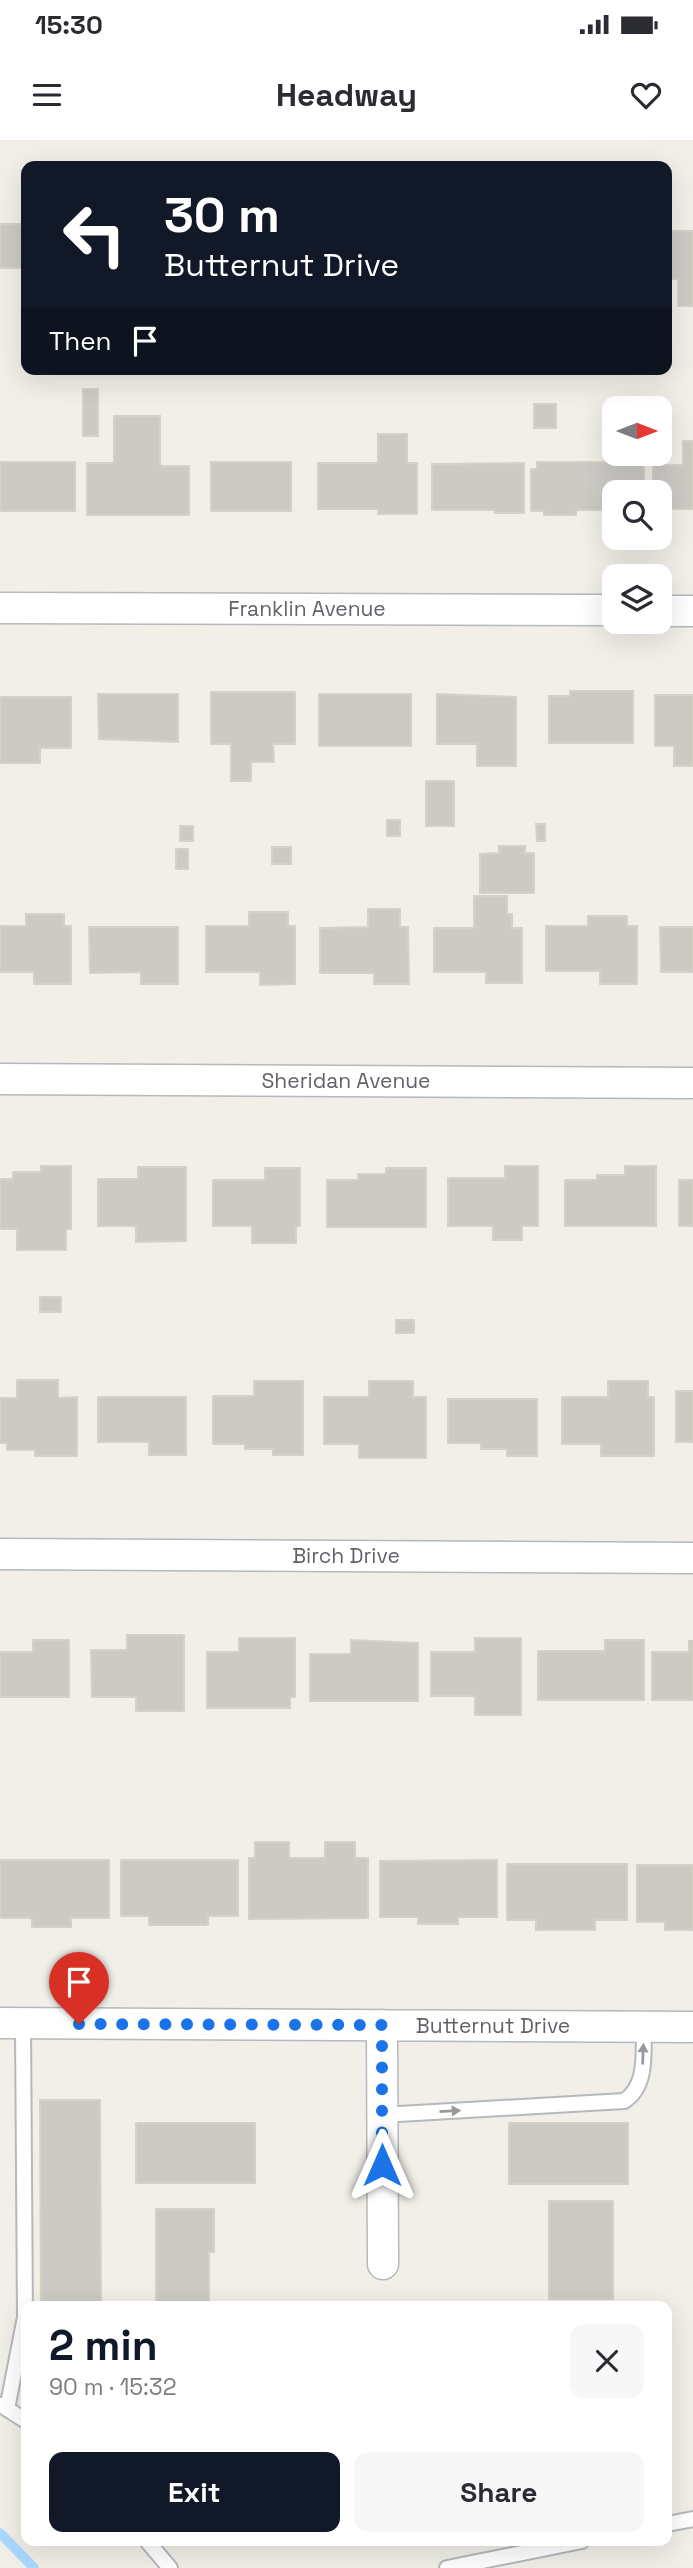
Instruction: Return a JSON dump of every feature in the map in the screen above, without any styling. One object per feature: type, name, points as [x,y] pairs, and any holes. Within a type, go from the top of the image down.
[{"type":"street","name":"Franklin Avenue","points":[[0,608],[602,610]]},
{"type":"street","points":[[672,611],[693,611]]},
{"type":"street","name":"Sheridan Avenue","points":[[0,1079],[693,1083]]},
{"type":"street","name":"Birch Drive","points":[[0,1554],[693,1558]]},
{"type":"street","name":"Butternut Drive","points":[[12,2023],[693,2027]]},
{"type":"street","points":[[382,2025],[383,2264]]},
{"type":"lane","points":[[12,2023],[23,2301]]},
{"type":"lane","points":[[382,2115],[624,2101],[633,2095],[639,2084],[643,2067],[644,2027]]},
{"type":"lane","points":[[21,2330],[4,2406],[21,2418]]},
{"type":"lane","points":[[672,2523],[693,2519]]},
{"type":"lane","points":[[151,2546],[170,2568]]},
{"type":"lane","points":[[447,2568],[557,2546]]},
{"type":"building","points":[[0,224],[21,224],[21,268],[0,268]]},
{"type":"building","points":[[672,231],[693,231],[693,306],[678,306],[678,279],[672,279]]},
{"type":"building","points":[[83,389],[98,389],[98,436],[83,436]]},
{"type":"building","points":[[534,404],[556,404],[556,428],[534,428]]},
{"type":"building","points":[[114,416],[160,416],[160,466],[189,466],[189,515],[87,515],[87,463],[114,463]]},
{"type":"building","points":[[378,434],[407,434],[407,463],[417,463],[417,514],[378,514],[378,509],[318,509],[318,463],[378,463]]},
{"type":"building","points":[[683,441],[693,441],[693,509],[672,509],[672,480],[653,480],[653,466],[683,465]]},
{"type":"building","points":[[0,462],[75,462],[75,511],[0,511]]},
{"type":"building","points":[[211,462],[291,462],[291,511],[211,511]]},
{"type":"building","points":[[537,462],[602,462],[602,466],[644,466],[644,480],[602,480],[602,510],[576,510],[576,515],[544,515],[544,511],[531,511],[531,469],[537,469]]},
{"type":"building","points":[[524,463],[524,513],[432,510],[432,464]]},
{"type":"building","points":[[570,691],[633,691],[633,743],[549,743],[549,696],[570,696]]},
{"type":"building","points":[[211,692],[295,692],[295,744],[273,744],[274,762],[251,762],[251,781],[231,781],[231,744],[211,744]]},
{"type":"building","points":[[98,694],[178,694],[178,742],[99,739]]},
{"type":"building","points":[[319,694],[411,694],[411,746],[319,746]]},
{"type":"building","points":[[437,694],[516,697],[516,766],[477,766],[477,744],[437,744]]},
{"type":"building","points":[[655,695],[693,695],[693,766],[674,766],[674,746],[655,746]]},
{"type":"building","points":[[0,697],[71,697],[71,748],[40,748],[40,763],[0,763]]},
{"type":"building","points":[[426,781],[454,781],[454,826],[426,826]]},
{"type":"building","points":[[387,820],[400,820],[400,836],[387,836]]},
{"type":"building","points":[[536,824],[545,824],[545,841],[537,841]]},
{"type":"building","points":[[180,826],[193,826],[193,841],[180,841]]},
{"type":"building","points":[[499,846],[525,846],[525,853],[534,853],[534,893],[480,893],[480,854],[499,853]]},
{"type":"building","points":[[272,847],[291,847],[291,864],[272,864]]},
{"type":"building","points":[[176,849],[188,849],[188,869],[176,869]]},
{"type":"building","points":[[474,896],[507,896],[507,914],[512,914],[512,928],[522,928],[522,983],[486,983],[486,972],[434,972],[434,928],[474,928]]},
{"type":"building","points":[[368,909],[400,909],[400,927],[408,927],[409,984],[374,984],[374,973],[320,973],[320,928],[368,927]]},
{"type":"building","points":[[249,912],[288,912],[288,926],[295,926],[295,984],[260,985],[260,972],[206,972],[206,926],[249,926]]},
{"type":"building","points":[[26,914],[64,914],[64,926],[71,926],[71,984],[34,984],[34,972],[0,972],[0,926],[26,926]]},
{"type":"building","points":[[588,916],[627,916],[627,926],[637,926],[637,984],[600,984],[600,971],[546,971],[546,926],[588,926]]},
{"type":"building","points":[[89,927],[178,927],[178,984],[141,984],[141,972],[90,973]]},
{"type":"building","points":[[660,927],[693,927],[693,972],[661,972]]},
{"type":"building","points":[[41,1166],[71,1166],[71,1229],[66,1229],[66,1250],[17,1250],[17,1229],[0,1229],[0,1179],[13,1179],[13,1172],[41,1172]]},
{"type":"building","points":[[505,1166],[538,1166],[538,1226],[522,1226],[522,1240],[493,1240],[493,1226],[448,1226],[448,1178],[505,1178]]},
{"type":"building","points":[[625,1166],[656,1166],[656,1226],[565,1226],[565,1180],[597,1180],[597,1175],[625,1175]]},
{"type":"building","points":[[138,1167],[186,1167],[186,1241],[136,1242],[136,1226],[98,1226],[98,1179],[138,1179]]},
{"type":"building","points":[[265,1168],[300,1168],[300,1226],[296,1226],[296,1243],[252,1243],[252,1226],[213,1226],[213,1180],[265,1180]]},
{"type":"building","points":[[386,1168],[426,1168],[426,1227],[327,1227],[327,1180],[358,1180],[358,1174],[386,1174]]},
{"type":"building","points":[[679,1180],[693,1180],[693,1226],[679,1226]]},
{"type":"building","points":[[40,1297],[61,1297],[61,1312],[40,1312]]},
{"type":"building","points":[[396,1320],[414,1320],[414,1333],[396,1333]]},
{"type":"building","points":[[17,1380],[58,1380],[58,1398],[77,1397],[77,1456],[35,1456],[35,1450],[7,1450],[7,1443],[0,1443],[0,1398],[17,1398]]},
{"type":"building","points":[[254,1381],[303,1381],[303,1455],[273,1455],[273,1449],[245,1449],[245,1444],[213,1444],[213,1396],[254,1396]]},
{"type":"building","points":[[369,1381],[413,1381],[413,1397],[426,1397],[426,1458],[359,1458],[359,1444],[324,1444],[324,1397],[369,1397]]},
{"type":"building","points":[[608,1381],[648,1381],[648,1397],[654,1397],[654,1456],[601,1456],[601,1444],[562,1444],[562,1397],[608,1397]]},
{"type":"building","points":[[676,1391],[693,1391],[693,1442],[676,1442]]},
{"type":"building","points":[[98,1397],[186,1397],[186,1455],[149,1455],[149,1442],[98,1442]]},
{"type":"building","points":[[448,1399],[537,1399],[537,1456],[507,1456],[507,1449],[481,1449],[481,1443],[448,1443]]},
{"type":"building","points":[[127,1635],[184,1635],[184,1711],[136,1711],[136,1697],[92,1697],[91,1650],[127,1650]]},
{"type":"building","points":[[239,1638],[295,1638],[295,1697],[290,1697],[290,1708],[207,1708],[207,1652],[239,1652]]},
{"type":"building","points":[[475,1638],[521,1638],[521,1715],[475,1715],[475,1696],[431,1696],[431,1652],[475,1652]]},
{"type":"building","points":[[33,1640],[69,1640],[69,1697],[0,1697],[0,1652],[33,1652]]},
{"type":"building","points":[[351,1640],[418,1643],[418,1701],[310,1701],[310,1654],[351,1654]]},
{"type":"building","points":[[605,1640],[644,1640],[644,1700],[538,1700],[538,1651],[605,1651]]},
{"type":"building","points":[[689,1641],[693,1641],[693,1700],[652,1700],[652,1652],[689,1652]]},
{"type":"building","points":[[255,1842],[289,1842],[289,1858],[325,1858],[325,1842],[355,1842],[355,1858],[368,1858],[368,1918],[249,1919],[249,1858],[255,1858]]},
{"type":"building","points":[[0,1860],[109,1860],[109,1918],[71,1918],[71,1927],[32,1927],[32,1918],[0,1918]]},
{"type":"building","points":[[121,1860],[238,1860],[238,1916],[208,1916],[208,1925],[149,1925],[149,1916],[121,1916]]},
{"type":"building","points":[[497,1860],[497,1917],[458,1917],[458,1924],[418,1924],[418,1917],[380,1917],[380,1861]]},
{"type":"building","points":[[507,1864],[627,1864],[627,1920],[595,1920],[595,1930],[536,1930],[536,1920],[507,1920]]},
{"type":"building","points":[[637,1865],[693,1865],[693,1930],[665,1930],[665,1922],[637,1922]]},
{"type":"building","points":[[40,2100],[100,2100],[101,2301],[41,2301]]},
{"type":"building","points":[[136,2123],[255,2123],[255,2183],[136,2183]]},
{"type":"building","points":[[509,2123],[628,2123],[628,2184],[509,2184]]},
{"type":"building","points":[[549,2201],[613,2201],[613,2299],[549,2299]]},
{"type":"building","points":[[156,2209],[214,2209],[214,2252],[209,2252],[209,2301],[156,2301]]},
{"type":"waterway","points":[[0,2533],[34,2568]]},
{"type":"route","points":[[79,2024],[382,2025],[382,2165]]}]
